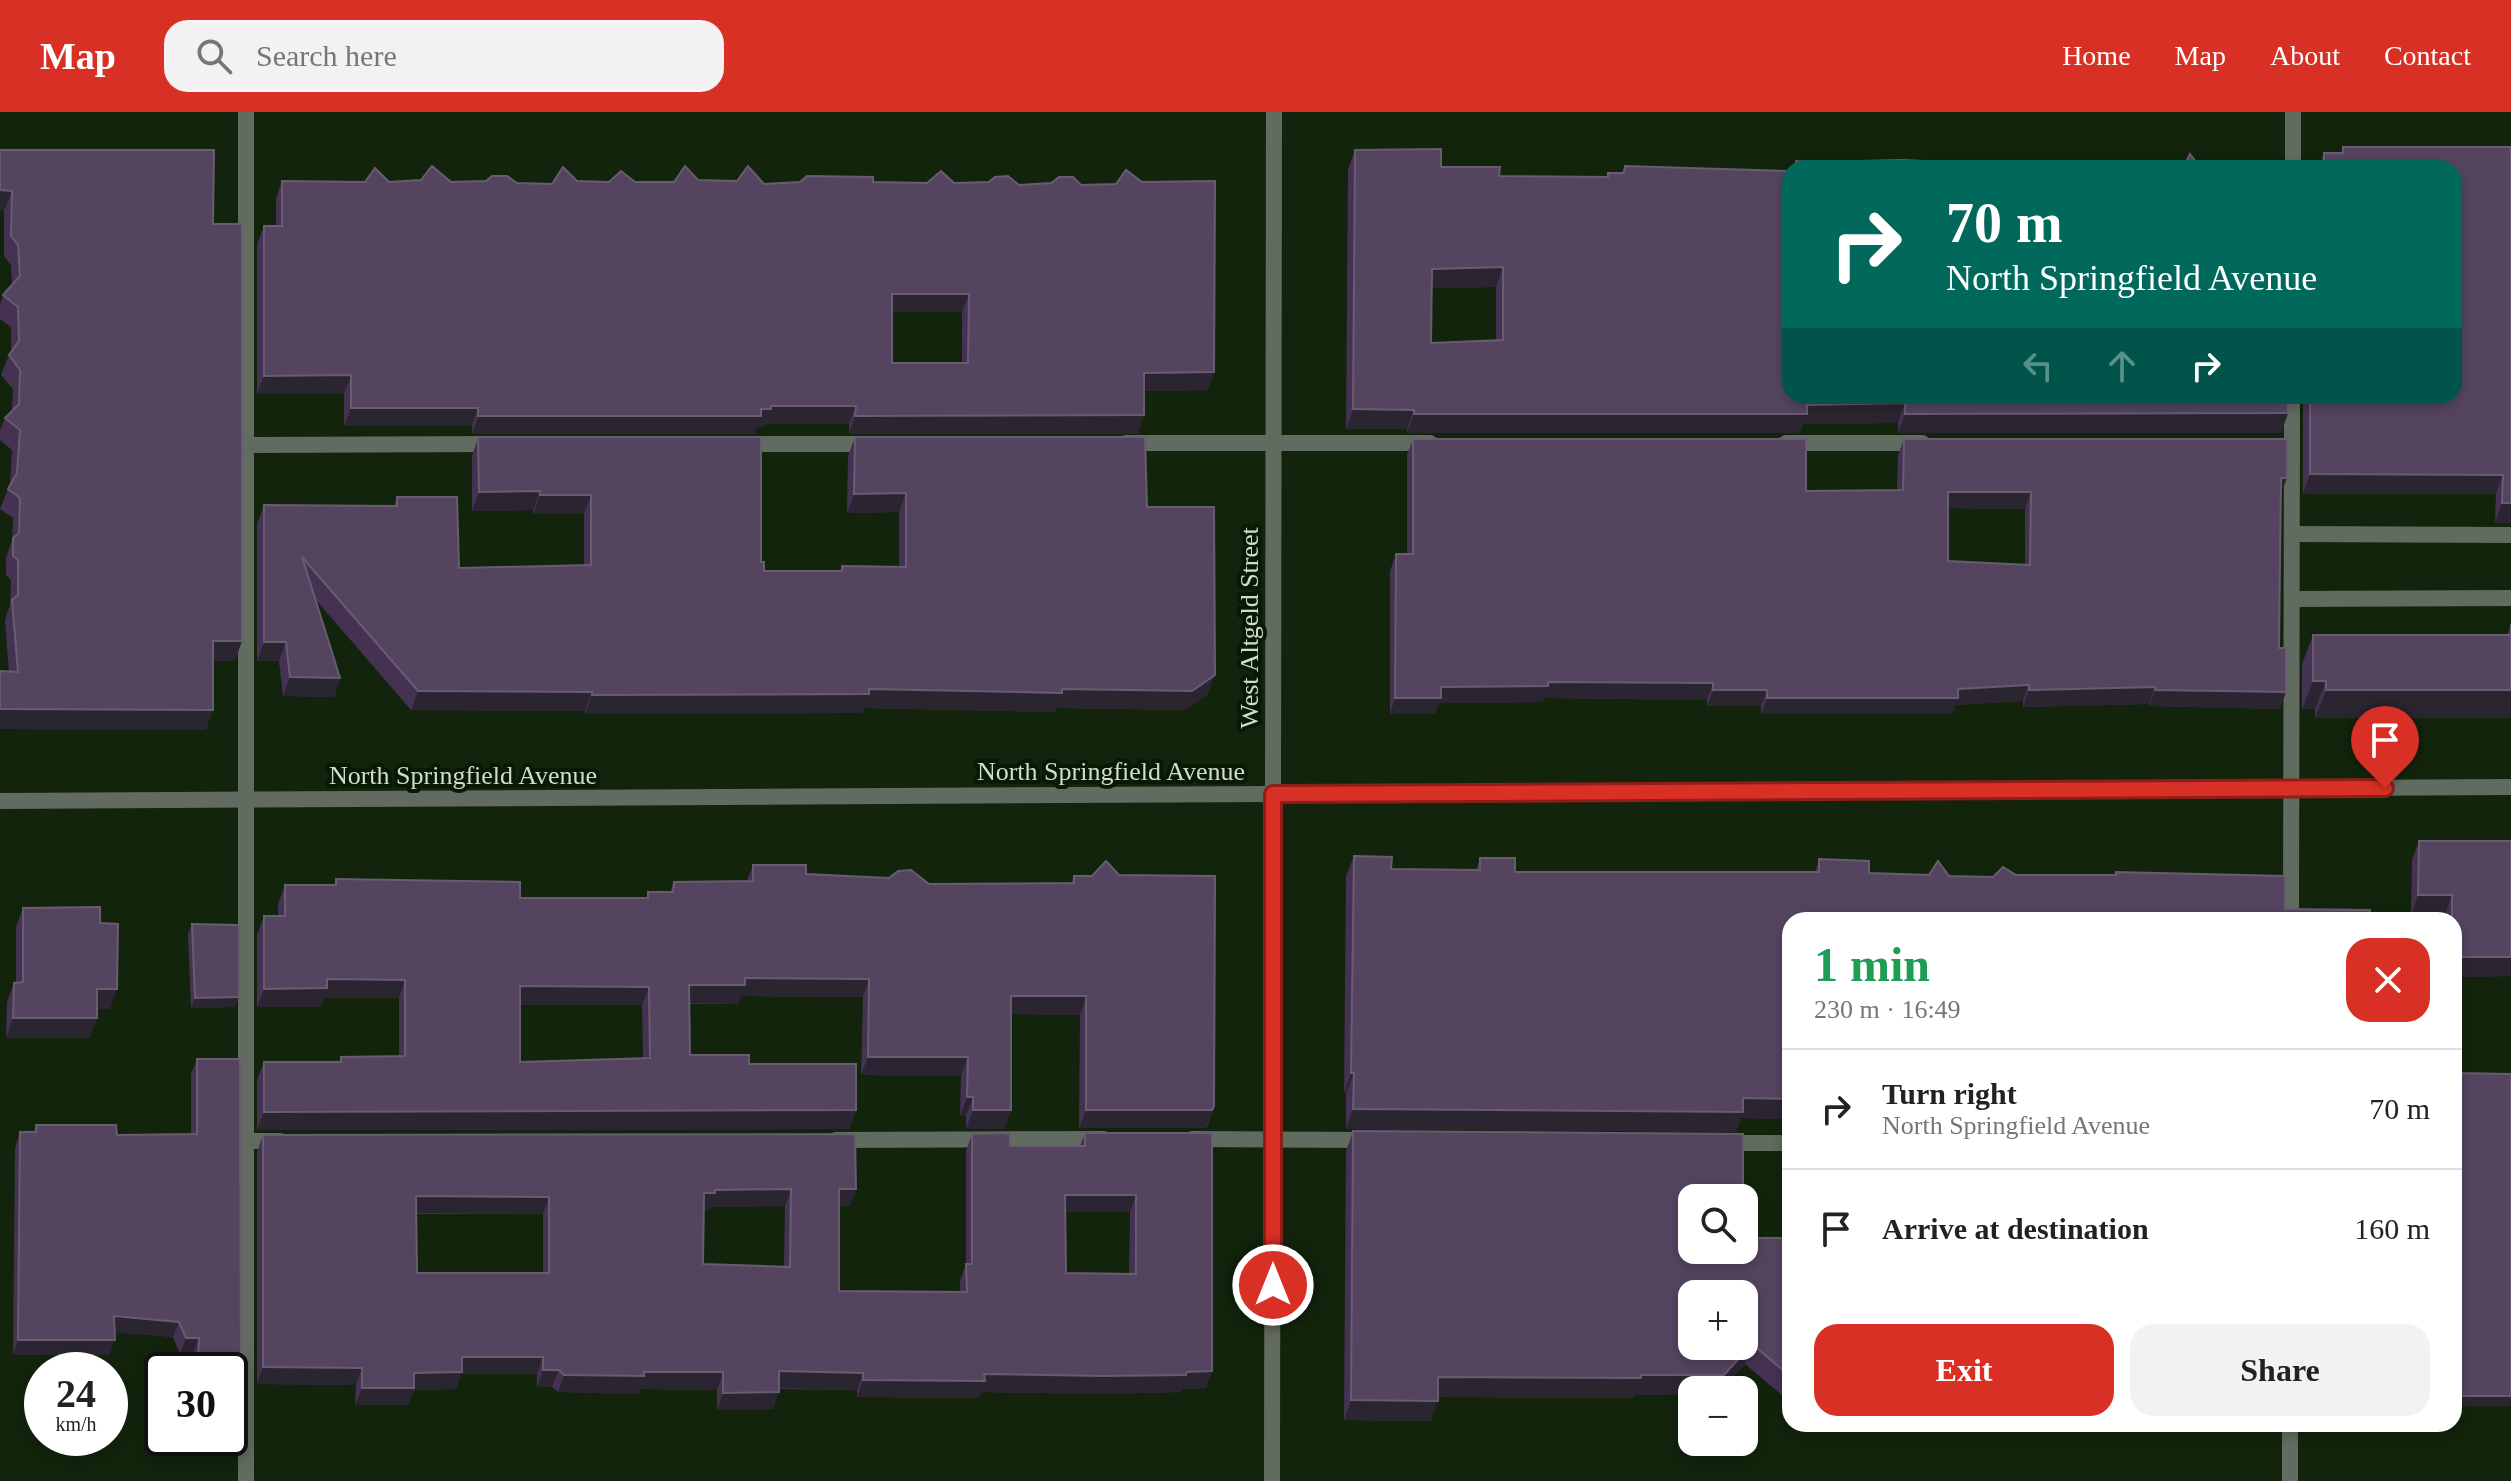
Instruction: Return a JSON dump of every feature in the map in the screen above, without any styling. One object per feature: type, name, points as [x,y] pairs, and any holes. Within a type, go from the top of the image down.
[{"type":"street","points":[[246,112],[246,1481]]},
{"type":"street","name":"West Altgeld Street","points":[[1272,1481],[1274,112]]},
{"type":"street","points":[[2293,112],[2293,160]]},
{"type":"street","points":[[2291,404],[2284,444],[2292,534],[2291,912]]},
{"type":"street","points":[[720,444],[894,443]]},
{"type":"street","points":[[1116,443],[1444,443]]},
{"type":"street","points":[[1764,443],[1940,443]]},
{"type":"street","points":[[246,445],[515,444]]},
{"type":"street","points":[[2292,534],[2511,535]]},
{"type":"street","points":[[2292,599],[2511,598]]},
{"type":"street","name":"North Springfield Avenue","points":[[0,801],[2511,787]]},
{"type":"street","points":[[815,1140],[1116,1139]]},
{"type":"street","points":[[1179,1139],[1394,1140]]},
{"type":"street","points":[[246,1141],[293,1141]]},
{"type":"street","points":[[1711,1143],[1782,1143]]},
{"type":"street","points":[[2290,1432],[2290,1481]]},
{"type":"building","points":[[2343,147],[2511,147],[2511,503],[2502,503],[2503,475],[2310,474],[2310,404],[2462,404],[2462,160],[2324,160],[2324,153],[2343,153]]},
{"type":"building","points":[[1441,149],[1441,167],[1500,167],[1499,176],[1608,177],[1608,173],[1624,173],[1625,166],[1782,171],[1782,404],[1856,404],[1807,405],[1807,414],[1414,414],[1414,410],[1353,409],[1355,150]],"holes":[[[1503,267],[1503,340],[1431,343],[1432,269]]]},
{"type":"building","points":[[0,150],[214,150],[213,224],[242,224],[242,641],[213,641],[213,710],[0,709],[0,671],[18,672],[12,600],[18,595],[18,560],[13,556],[13,538],[19,533],[20,498],[8,489],[17,473],[20,430],[5,418],[19,404],[20,370],[9,355],[19,341],[18,307],[3,295],[20,276],[18,245],[11,236],[12,191],[0,190]]},
{"type":"building","points":[[432,166],[451,182],[486,181],[492,176],[507,176],[517,183],[552,184],[563,167],[577,181],[609,182],[621,171],[635,182],[674,182],[685,166],[698,180],[737,181],[748,166],[764,184],[800,182],[807,176],[873,177],[873,182],[927,183],[941,171],[954,183],[989,182],[995,177],[1008,176],[1019,185],[1051,183],[1059,177],[1073,177],[1081,185],[1116,184],[1126,170],[1142,182],[1215,181],[1214,372],[1144,373],[1144,415],[855,416],[856,406],[771,406],[771,409],[761,409],[761,416],[478,416],[478,408],[351,408],[351,375],[264,376],[264,226],[282,226],[282,181],[365,182],[375,168],[389,182],[421,180]],"holes":[[[892,294],[969,294],[968,363],[892,363]]]},
{"type":"building","points":[[1905,404],[2288,404],[2288,413],[1905,414]]},
{"type":"building","points":[[478,437],[761,437],[761,562],[764,562],[764,571],[842,571],[842,566],[906,567],[906,493],[854,494],[855,437],[1145,437],[1147,507],[1214,507],[1215,675],[1192,691],[1062,689],[1062,693],[869,689],[869,694],[592,695],[592,692],[418,691],[302,557],[340,678],[290,677],[286,642],[264,642],[264,505],[397,506],[397,497],[457,497],[459,568],[591,565],[591,495],[540,495],[540,491],[479,492]]},
{"type":"building","points":[[1413,439],[1806,439],[1806,491],[1903,490],[1904,439],[2287,439],[2287,478],[2281,478],[2279,648],[2286,648],[2286,692],[2155,690],[2155,687],[2029,690],[2029,685],[1958,689],[1958,698],[1767,698],[1767,690],[1713,690],[1713,683],[1548,682],[1548,686],[1441,687],[1441,698],[1395,698],[1396,554],[1413,554]],"holes":[[[1948,492],[2031,492],[2030,565],[1948,561]]]},
{"type":"building","points":[[2313,635],[2511,635],[2511,690],[2326,690],[2326,681],[2313,681]]},
{"type":"building","points":[[2419,841],[2511,841],[2511,957],[2462,957],[2462,912],[2452,912],[2452,895],[2418,895]]},
{"type":"building","points":[[1354,856],[1392,857],[1391,869],[1480,870],[1480,858],[1515,858],[1515,872],[1819,872],[1819,859],[1869,861],[1869,873],[1929,875],[1938,861],[1949,876],[1993,877],[2003,867],[2016,875],[2116,875],[2116,872],[2285,876],[2285,909],[2370,910],[1782,912],[1782,1099],[1743,1098],[1743,1112],[1353,1109],[1354,1073],[1351,1073]]},
{"type":"building","points":[[1106,861],[1119,875],[1215,876],[1212,1110],[1086,1110],[1086,996],[1011,996],[1011,1110],[973,1110],[973,1097],[967,1097],[968,1057],[868,1057],[869,979],[745,978],[745,985],[689,985],[690,1055],[749,1055],[749,1064],[856,1064],[856,1110],[264,1112],[264,1062],[341,1062],[341,1057],[405,1056],[405,980],[327,979],[327,988],[264,989],[264,916],[285,916],[285,885],[336,885],[336,879],[520,882],[520,898],[648,898],[648,892],[673,892],[674,882],[753,881],[753,865],[806,865],[806,874],[889,878],[898,871],[911,870],[929,884],[1074,883],[1074,876],[1092,876]],"holes":[[[520,986],[649,987],[650,1058],[520,1062]]]},
{"type":"building","points":[[100,907],[100,923],[118,924],[117,989],[97,989],[97,1018],[13,1018],[14,983],[23,982],[23,908]]},
{"type":"building","points":[[192,924],[239,925],[239,997],[195,998]]},
{"type":"building","points":[[197,1059],[240,1059],[241,1352],[199,1352],[199,1338],[186,1338],[179,1322],[114,1316],[115,1340],[18,1340],[20,1132],[36,1132],[36,1125],[116,1125],[117,1135],[197,1134]]},
{"type":"building","points":[[2462,1073],[2511,1074],[2511,1396],[2462,1396]]},
{"type":"building","points":[[1353,1131],[1743,1134],[1743,1184],[1678,1184],[1678,1264],[1758,1264],[1758,1238],[1782,1238],[1782,1369],[1758,1349],[1758,1280],[1678,1280],[1678,1360],[1738,1360],[1724,1375],[1641,1375],[1641,1378],[1438,1377],[1438,1401],[1351,1400]]},
{"type":"building","points":[[1010,1133],[1010,1146],[1085,1146],[1085,1133],[1212,1133],[1212,1371],[1187,1372],[1186,1375],[984,1374],[985,1381],[863,1380],[863,1373],[779,1371],[779,1392],[723,1393],[723,1372],[644,1372],[644,1376],[564,1375],[559,1370],[543,1370],[543,1357],[462,1357],[462,1372],[414,1373],[414,1388],[362,1388],[362,1368],[263,1367],[263,1135],[855,1134],[856,1189],[839,1189],[839,1291],[967,1292],[966,1264],[972,1264],[972,1134]],"holes":[[[791,1189],[790,1267],[703,1264],[704,1193],[715,1193],[715,1190]],[[1065,1195],[1136,1195],[1136,1274],[1066,1273]],[[416,1196],[549,1197],[549,1273],[417,1273]]]},
{"type":"route","points":[[1273,1285],[1273,794],[2385,788]]}]
